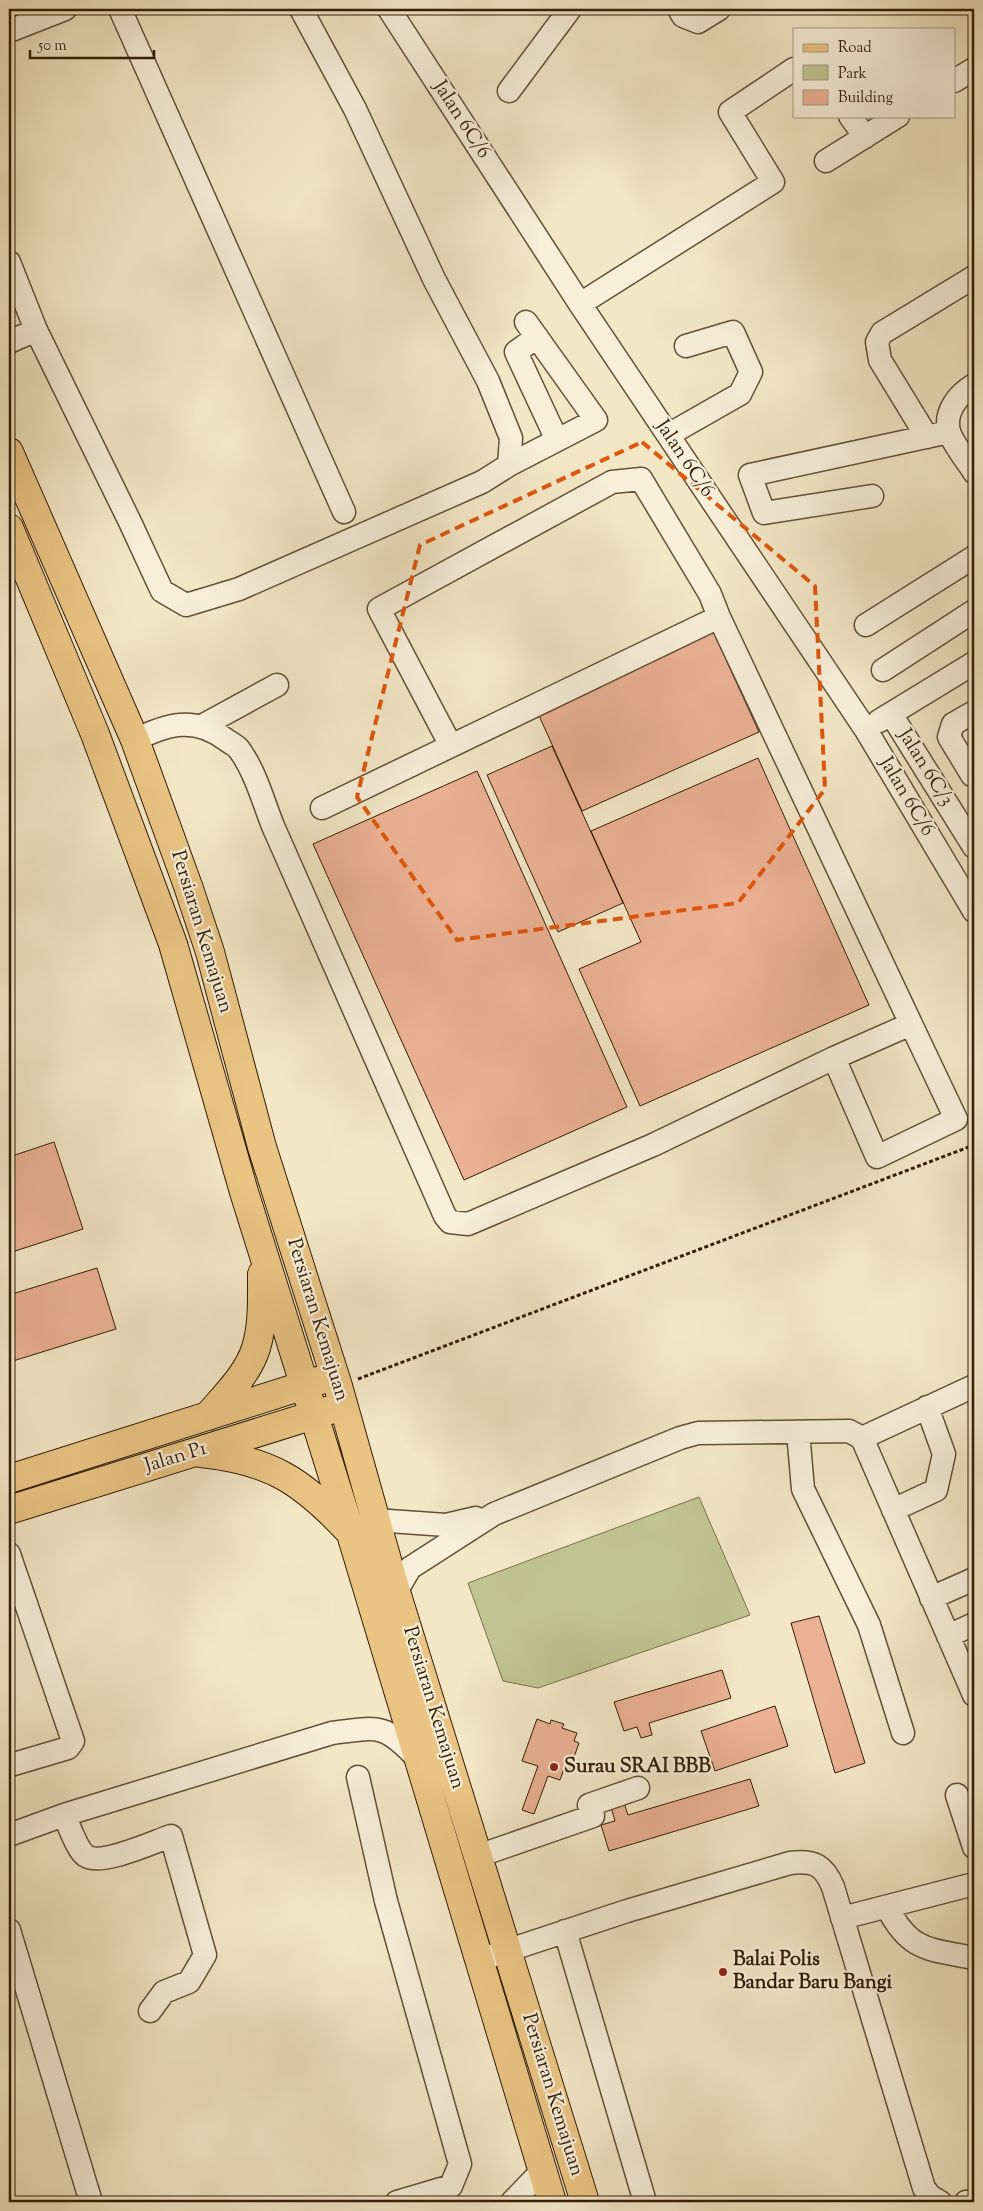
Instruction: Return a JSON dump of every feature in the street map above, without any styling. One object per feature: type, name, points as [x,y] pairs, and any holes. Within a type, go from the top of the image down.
[{"type":"main road","name":"Persiaran Kemajuan","points":[[9,452],[135,740],[210,952],[262,1147],[339,1389],[396,1592],[585,2202]]},
{"type":"main road","name":"Persiaran Kemajuan","points":[[9,528],[95,734],[172,944],[262,1250],[351,1534],[552,2202]]},
{"type":"main road","points":[[208,1416],[234,1385],[256,1350],[261,1320],[262,1250]]},
{"type":"main road","name":"Jalan P1","points":[[9,1479],[304,1385],[339,1389]]},
{"type":"main road","name":"Jalan P1","points":[[9,1510],[314,1415],[339,1389]]},
{"type":"main road","points":[[194,1452],[228,1456],[251,1462],[291,1479],[315,1496],[351,1534]]},
{"type":"street","points":[[9,31],[65,9]]},
{"type":"street","points":[[120,9],[344,512]]},
{"type":"street","points":[[302,9],[355,109],[434,279],[488,382],[511,438],[509,465]]},
{"type":"street","name":"Jalan 6C/6","points":[[390,9],[580,304],[866,730],[974,911]]},
{"type":"street","points":[[509,91],[570,9]]},
{"type":"street","points":[[679,9],[683,16],[698,22],[720,9]]},
{"type":"street","points":[[956,80],[974,69]]},
{"type":"street","points":[[580,304],[773,182],[730,112],[790,75]]},
{"type":"street","points":[[851,118],[865,137]]},
{"type":"street","points":[[826,161],[895,118]]},
{"type":"street","points":[[9,262],[36,330],[162,591],[186,605],[239,589],[482,482],[509,465],[596,420],[531,330],[516,352],[557,440]]},
{"type":"street","points":[[927,437],[880,360],[878,342],[882,333],[974,277]]},
{"type":"street","points":[[9,342],[36,330]]},
{"type":"street","points":[[668,435],[740,394],[751,372],[732,332],[686,346]]},
{"type":"street","points":[[974,385],[959,396],[952,407],[949,418],[949,432],[974,472]]},
{"type":"street","points":[[872,496],[764,513],[750,475],[949,432]]},
{"type":"street","points":[[451,746],[379,610],[612,482],[641,479],[710,594],[719,617],[956,1120],[878,1157],[834,1058]]},
{"type":"street","points":[[866,625],[974,557]]},
{"type":"street","points":[[884,670],[974,610]]},
{"type":"street","points":[[322,808],[719,617]]},
{"type":"street","points":[[866,730],[974,663]]},
{"type":"street","points":[[202,726],[277,685]]},
{"type":"street","points":[[941,794],[973,775],[949,738],[953,724],[974,712]]},
{"type":"street","name":"Jalan 6C/3","points":[[891,714],[974,847]]},
{"type":"street","points":[[135,740],[157,729],[182,724],[202,726],[220,735],[237,748],[250,769],[273,826],[445,1216],[450,1222],[458,1225],[468,1224],[495,1213],[653,1145],[834,1058],[911,1024]]},
{"type":"street","points":[[862,1438],[974,1386]]},
{"type":"street","points":[[893,1510],[936,1490],[944,1454],[927,1407]]},
{"type":"street","points":[[375,1520],[446,1525],[494,1514],[680,1438],[698,1433],[849,1431],[862,1438],[948,1636],[972,1682]]},
{"type":"street","points":[[798,1432],[803,1489],[869,1624],[903,1733]]},
{"type":"street","points":[[396,1592],[410,1568],[494,1514]]},
{"type":"street","points":[[9,1554],[73,1741],[68,1748],[14,1764]]},
{"type":"street","points":[[931,1598],[974,1579]]},
{"type":"street","points":[[948,1636],[974,1624]]},
{"type":"street","points":[[9,1835],[64,1815],[332,1733],[375,1728],[398,1737],[419,1760]]},
{"type":"street","points":[[358,1777],[386,1901],[460,2164],[451,2186],[397,2202]]},
{"type":"street","points":[[478,1856],[593,1816],[589,1805],[638,1788]]},
{"type":"street","points":[[957,1795],[974,1847]]},
{"type":"street","points":[[64,1815],[80,1850],[86,1856],[95,1859],[106,1858],[171,1836],[205,1956],[189,1982],[164,1992],[150,2011]]},
{"type":"street","points":[[479,1960],[564,1931],[781,1866],[801,1862],[812,1863],[821,1867],[828,1876],[842,1918],[924,2188],[930,2196],[940,2202]]},
{"type":"street","points":[[842,1918],[974,1884]]},
{"type":"street","points":[[887,1907],[894,1920],[912,1942],[940,1951],[974,1958]]},
{"type":"street","points":[[9,1930],[91,2202]]},
{"type":"street","points":[[564,1931],[645,2202]]},
{"type":"street","points":[[512,2202],[542,2171]]},
{"type":"street","points":[[966,2202],[974,2200]]},
{"type":"path","points":[[339,1389],[974,1145]]},
{"type":"highlighted area","points":[[642,442],[815,586],[825,789],[738,903],[457,940],[357,797],[420,545]]},
{"type":"green space","points":[[699,1497],[750,1615],[538,1688],[503,1681],[468,1583]]},
{"type":"building","points":[[713,631],[759,732],[582,811],[536,709]]},
{"type":"building","points":[[552,746],[623,903],[558,932],[487,775]]},
{"type":"building","points":[[758,758],[869,1005],[640,1106],[579,969],[641,942],[591,831]]},
{"type":"building","points":[[477,771],[627,1107],[464,1180],[313,844]]},
{"type":"building","points":[[54,1142],[83,1229],[9,1253],[9,1157]]},
{"type":"building","points":[[97,1268],[116,1329],[13,1361],[9,1349],[9,1295]]},
{"type":"building","points":[[819,1616],[865,1763],[835,1773],[791,1623]]},
{"type":"building","points":[[722,1670],[731,1698],[649,1723],[652,1735],[641,1738],[637,1727],[624,1731],[614,1702]]},
{"type":"building","points":[[775,1706],[788,1746],[715,1771],[701,1731]]},
{"type":"building","name":"Surau SRAI BBB","points":[[537,1719],[550,1724],[551,1720],[564,1724],[562,1728],[577,1733],[574,1741],[579,1743],[569,1771],[564,1769],[560,1780],[548,1776],[534,1814],[522,1810],[538,1766],[522,1761]]},
{"type":"building","points":[[750,1779],[759,1806],[609,1851],[601,1825],[615,1821],[611,1807],[624,1803],[628,1815]]},
{"type":"place","name":"Surau SRAI BBB","points":[[554,1767]]},
{"type":"place","name":"Balai Polis Bandar Baru Bangi","points":[[723,1972]]}]
